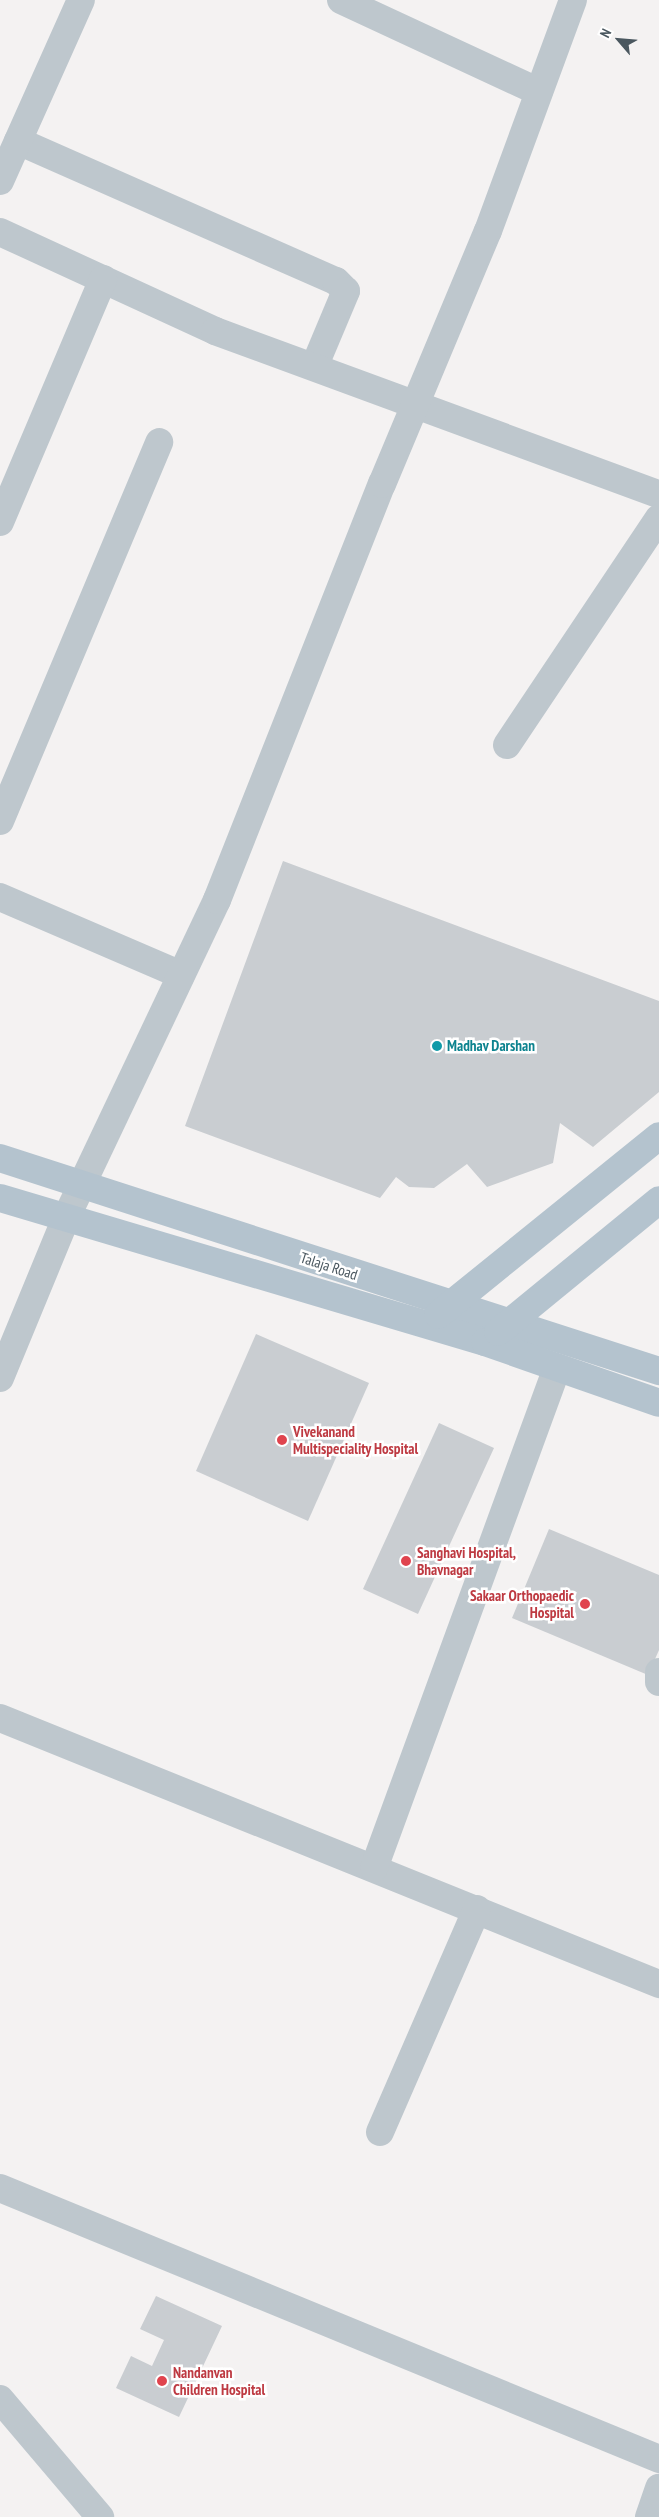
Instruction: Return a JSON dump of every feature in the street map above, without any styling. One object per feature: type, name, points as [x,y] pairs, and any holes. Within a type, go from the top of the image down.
[{"type":"main road","points":[[428,1326],[448,1304],[659,1136]]},
{"type":"main road","name":"Talaja Road","points":[[0,1158],[508,1324],[659,1371]]},
{"type":"main road","name":"Talaja Road","points":[[0,1198],[485,1342],[659,1403]]},
{"type":"main road","points":[[485,1342],[659,1200]]},
{"type":"street","points":[[0,181],[81,0]]},
{"type":"street","points":[[341,0],[540,92]]},
{"type":"street","points":[[0,1378],[66,1218],[217,900],[416,404],[488,231],[573,0]]},
{"type":"street","points":[[18,141],[336,281],[346,291],[314,367]]},
{"type":"street","points":[[2,240],[103,280],[215,331],[659,494]]},
{"type":"street","points":[[0,522],[103,280]]},
{"type":"street","points":[[0,821],[159,442]]},
{"type":"street","points":[[507,745],[659,518]]},
{"type":"street","points":[[0,897],[182,975]]},
{"type":"street","points":[[374,1868],[557,1368]]},
{"type":"street","points":[[659,1672],[659,1682]]},
{"type":"street","points":[[0,1718],[659,1984]]},
{"type":"street","points":[[380,2132],[477,1909]]},
{"type":"street","points":[[0,2188],[659,2459]]},
{"type":"street","points":[[0,2399],[100,2517]]},
{"type":"street","points":[[649,2517],[659,2488]]},
{"type":"building","name":"Madhav Darshan","points":[[283,861],[659,1001],[659,1092],[593,1147],[560,1123],[553,1163],[487,1187],[467,1164],[434,1188],[409,1187],[396,1177],[380,1198],[185,1126]]},
{"type":"building","points":[[256,1334],[369,1383],[308,1521],[196,1471]]},
{"type":"building","points":[[439,1423],[494,1448],[418,1614],[363,1589]]},
{"type":"building","points":[[549,1529],[659,1575],[659,1650],[648,1675],[512,1618]]},
{"type":"building","points":[[156,2296],[222,2326],[179,2417],[116,2388],[131,2356],[152,2366],[164,2340],[140,2329]]},
{"type":"place","name":"Madhav Darshan","points":[[437,1046]]},
{"type":"place","name":"Vivekanand Multispeciality Hospital","points":[[282,1440]]},
{"type":"place","name":"Sanghavi Hospital, Bhavnagar","points":[[406,1561]]},
{"type":"place","name":"Sakaar Orthopaedic Hospital","points":[[585,1604]]},
{"type":"place","name":"Nandanvan Children Hospital","points":[[162,2381]]}]
